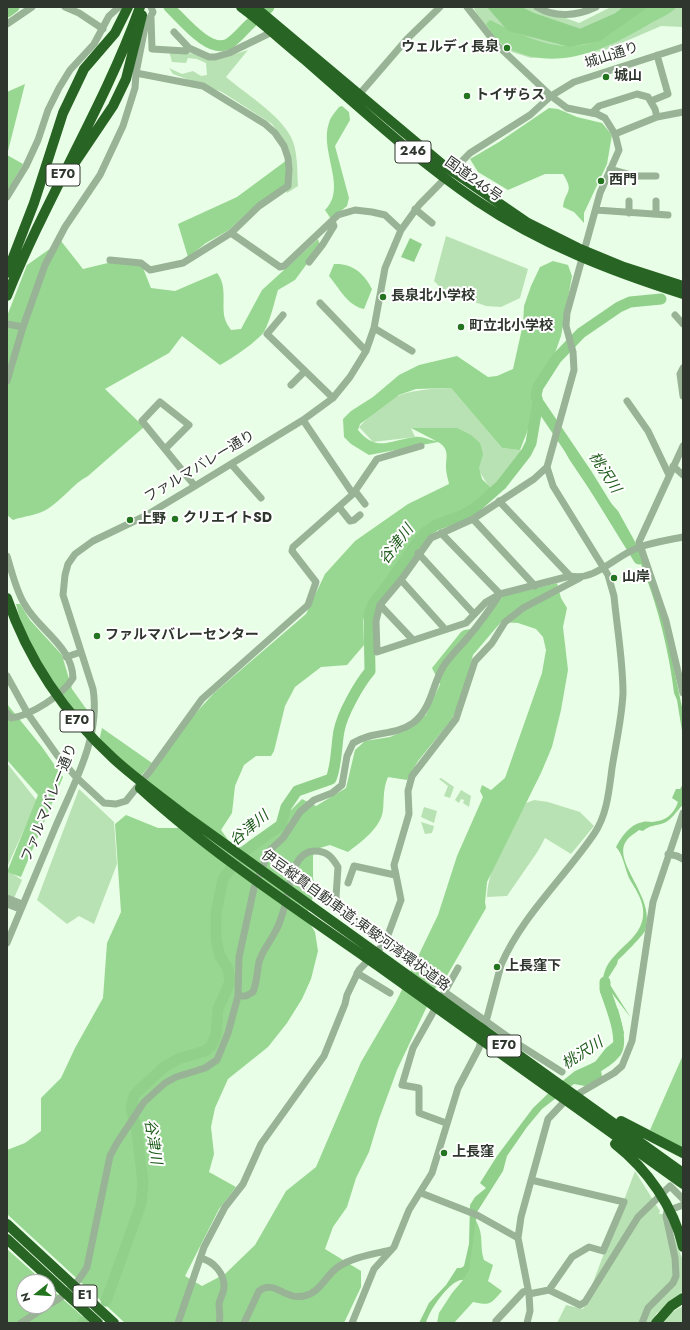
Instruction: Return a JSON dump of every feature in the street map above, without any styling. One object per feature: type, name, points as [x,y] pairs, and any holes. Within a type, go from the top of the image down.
[{"type":"highway","points":[[7,273],[34,203],[63,113],[84,69],[115,33],[128,7]]},
{"type":"highway","name":"E70","points":[[7,296],[21,262],[119,53],[137,7]]},
{"type":"highway","points":[[52,196],[113,106],[126,79],[142,7]]},
{"type":"highway","name":"E70","points":[[7,284],[17,260],[142,7]]},
{"type":"highway","name":"国道246号","points":[[250,9],[356,98],[442,164],[528,223],[577,252],[618,273],[683,294]]},
{"type":"highway","name":"国道246号","points":[[577,252],[683,286]]},
{"type":"highway","name":"伊豆縦貫自動車道;東駿河湾環状道路","points":[[7,598],[25,642],[47,680],[67,709],[88,734],[180,818],[296,896],[540,1084],[683,1184]]},
{"type":"highway","name":"伊豆縦貫自動車道;東駿河湾環状道路","points":[[7,608],[22,643],[44,682],[86,737],[111,761],[180,818],[293,906],[593,1107],[683,1173]]},
{"type":"highway","points":[[540,1084],[624,1150],[638,1165],[659,1192],[674,1221],[683,1248]]},
{"type":"highway","points":[[593,1107],[683,1152]]},
{"type":"highway","name":"E1","points":[[7,1224],[114,1323]]},
{"type":"highway","name":"E1","points":[[7,1239],[98,1323]]},
{"type":"highway","points":[[656,1323],[671,1306],[683,1298]]},
{"type":"street","points":[[7,24],[32,7]]},
{"type":"street","points":[[65,7],[79,13],[103,29]]},
{"type":"street","points":[[7,197],[26,166],[38,140],[48,110],[59,88],[70,70],[82,55],[94,44],[109,16],[119,7]]},
{"type":"street","points":[[356,98],[406,39],[440,7]]},
{"type":"street","points":[[467,7],[497,45],[551,96],[568,108],[592,113],[605,118],[615,134],[619,150],[602,186],[567,313],[566,326],[573,352],[574,370],[547,467],[534,479],[473,518],[431,538],[418,554],[401,580],[380,605],[376,621],[377,652],[466,623],[486,602],[500,594],[570,576],[580,578]]},
{"type":"street","points":[[537,7],[550,13],[563,14],[575,14],[596,7]]},
{"type":"street","points":[[153,10],[152,49],[186,50],[189,48]]},
{"type":"street","points":[[7,381],[20,327],[45,265],[56,243],[100,175],[123,126],[135,88],[136,72],[145,27],[153,10]]},
{"type":"street","points":[[174,32],[189,48],[209,57],[215,57],[229,53],[268,25]]},
{"type":"street","name":"城山通り","points":[[551,96],[574,82],[683,47]]},
{"type":"street","points":[[651,101],[668,94],[657,55]]},
{"type":"street","points":[[110,260],[141,263],[150,270],[168,268],[183,263],[231,232],[259,206],[288,186],[288,158],[284,146],[275,133],[265,124],[214,91],[203,86],[136,72]]},
{"type":"street","points":[[592,113],[599,106],[636,94],[648,97],[655,109],[657,117]]},
{"type":"street","name":"ファルマバレー通り","points":[[7,943],[76,777],[89,742],[94,719],[95,702],[93,689],[63,595],[65,574],[68,564],[75,554],[93,541],[132,523],[195,486],[303,420],[333,398],[350,377],[366,351],[374,328],[385,268],[401,230],[415,209],[458,165],[484,144],[530,115],[551,96]]},
{"type":"street","points":[[615,134],[657,117],[683,112]]},
{"type":"street","points":[[610,169],[635,176],[656,176]]},
{"type":"street","points":[[628,213],[629,201]]},
{"type":"street","points":[[656,201],[656,214]]},
{"type":"street","points":[[415,209],[432,223]]},
{"type":"street","points":[[231,232],[280,267],[284,266],[338,215],[355,210],[372,212],[385,216],[401,230]]},
{"type":"street","points":[[596,210],[668,215]]},
{"type":"street","points":[[309,262],[323,244],[334,226],[332,221]]},
{"type":"street","points":[[320,303],[366,351]]},
{"type":"street","points":[[283,315],[267,334],[333,398]]},
{"type":"street","points":[[675,315],[683,324]]},
{"type":"street","points":[[7,324],[20,327]]},
{"type":"street","points":[[374,328],[412,351]]},
{"type":"street","points":[[683,368],[680,374],[683,396]]},
{"type":"street","points":[[291,385],[305,371]]},
{"type":"street","points":[[627,401],[648,431],[669,474]]},
{"type":"street","points":[[165,449],[189,425],[160,402],[142,420],[165,449],[195,486]]},
{"type":"street","points":[[303,420],[354,492],[365,504]]},
{"type":"street","points":[[7,676],[28,714],[57,755],[76,777],[104,803],[116,804],[126,801],[150,771],[202,699],[308,605],[316,582],[292,551],[293,547],[354,492],[378,459],[421,446]]},
{"type":"street","points":[[683,446],[642,531],[639,542],[666,621],[683,693]]},
{"type":"street","points":[[231,464],[261,498]]},
{"type":"street","points":[[673,466],[683,475]]},
{"type":"street","points":[[352,1323],[374,1269],[391,1250],[398,1239],[409,1210],[432,1173],[446,1123],[458,1088],[479,1048],[502,965],[513,940],[594,834],[605,811],[622,693],[614,596],[611,583],[604,567],[554,486],[547,467]]},
{"type":"street","points":[[499,501],[570,576]]},
{"type":"street","points":[[339,507],[350,520],[354,520],[360,515]]},
{"type":"street","points":[[473,518],[535,586]]},
{"type":"street","points":[[441,533],[500,594]]},
{"type":"street","points":[[178,1323],[204,1247],[225,1207],[243,1184],[250,1172],[261,1144],[324,1056],[345,1004],[347,995],[358,972],[384,944],[401,900],[394,865],[409,814],[408,791],[412,776],[456,719],[475,661],[492,643],[505,622],[523,608],[640,547],[683,537]]},
{"type":"street","points":[[418,554],[474,614]]},
{"type":"street","points":[[7,556],[25,606],[57,641],[73,672],[73,678],[70,684],[28,714],[11,718],[7,713]]},
{"type":"street","points":[[401,580],[445,629]]},
{"type":"street","points":[[56,1302],[81,1279],[87,1267],[110,1156],[144,1102],[166,1083],[176,1077],[205,1068],[217,1060],[228,1033],[238,996],[239,956],[254,888],[269,851],[283,838],[300,812],[314,800],[332,792],[342,785],[345,776],[347,756],[353,743],[367,736],[398,730],[412,723],[423,713],[432,697],[443,667],[482,621],[500,594]]},
{"type":"street","points":[[380,605],[413,640]]},
{"type":"street","points":[[66,657],[81,652]]},
{"type":"street","points":[[527,1323],[530,1311],[528,1292],[518,1238],[531,1180],[548,1119],[564,1102],[614,1073],[622,1066],[628,1054],[632,1041],[653,902],[683,813]]},
{"type":"street","points":[[238,996],[246,996],[253,992],[260,962],[284,910],[297,861],[311,851],[322,851],[328,854],[338,867],[336,897],[339,906],[384,944],[409,960]]},
{"type":"street","points":[[668,854],[683,859]]},
{"type":"street","points":[[348,883],[352,862],[395,875]]},
{"type":"street","points":[[7,898],[21,907]]},
{"type":"street","points":[[7,904],[21,907]]},
{"type":"street","points":[[446,1123],[419,1113],[419,1088],[402,1085],[413,1048],[458,968]]},
{"type":"street","points":[[358,972],[390,993]]},
{"type":"street","points":[[445,992],[521,1046],[562,1072]]},
{"type":"street","points":[[496,1321],[523,1292],[549,1290],[576,1304],[580,1305],[585,1302],[638,1217],[670,1186],[683,1168]]},
{"type":"street","points":[[531,1180],[624,1202],[603,1251],[589,1247],[575,1254],[549,1290]]},
{"type":"street","points":[[670,1186],[683,1199]]},
{"type":"street","points":[[421,1192],[477,1215],[518,1238]]},
{"type":"street","points":[[642,1323],[648,1308],[673,1283],[676,1276],[675,1258],[666,1216],[667,1211],[683,1205]]},
{"type":"street","points":[[244,1323],[258,1291],[263,1288],[272,1287],[286,1295],[306,1296],[320,1287],[329,1275],[340,1266],[358,1258],[391,1250]]},
{"type":"street","points":[[200,1258],[214,1265],[223,1278],[224,1290],[219,1305],[219,1323]]},
{"type":"street","points":[[21,1323],[35,1314]]},
{"type":"shaded area","points":[[473,7],[536,7],[579,23],[611,7],[683,7],[683,27],[661,26],[603,51],[531,58],[512,52],[485,28]]},
{"type":"shaded area","points":[[487,7],[522,7],[534,13],[584,30],[610,26],[628,7],[648,7],[600,41],[570,47],[508,31]]},
{"type":"shaded area","points":[[643,7],[677,7],[650,24],[613,43],[578,56],[560,58],[542,58],[524,55],[506,47],[497,40],[486,24],[490,20],[515,32],[542,42],[569,46],[583,45],[596,41],[607,35]]},
{"type":"shaded area","points":[[248,50],[226,77],[279,120],[291,137],[296,154],[298,186],[287,193],[286,190],[292,180],[291,161],[285,143],[272,124],[222,92],[173,74],[169,68],[182,74],[193,71],[201,76],[207,75],[206,63],[197,59],[188,58],[186,63],[172,62],[169,51],[225,57]]},
{"type":"shaded area","points":[[25,84],[7,155],[7,92]]},
{"type":"shaded area","points":[[342,106],[349,112],[350,120],[335,146],[349,198],[347,206],[331,219],[325,210],[331,201],[334,191],[334,180],[327,145],[327,134],[330,119],[339,107]]},
{"type":"shaded area","points":[[549,108],[558,109],[577,117],[602,123],[612,135],[607,164],[584,213],[584,223],[574,212],[563,207],[569,188],[567,180],[563,174],[545,174],[508,190],[478,172],[470,159],[499,142]]},
{"type":"shaded area","points":[[7,155],[23,164],[7,191]]},
{"type":"shaded area","points":[[287,160],[286,186],[248,212],[229,230],[206,243],[188,257],[178,224],[237,197]]},
{"type":"shaded area","points":[[446,236],[528,269],[520,298],[501,307],[486,306],[444,291],[434,281]]},
{"type":"shaded area","points":[[410,238],[422,244],[414,262],[401,257]]},
{"type":"shaded area","points":[[318,239],[320,246],[295,280],[278,290],[265,330],[257,339],[238,354],[220,365],[182,336],[169,353],[105,389],[144,427],[49,508],[37,514],[13,520],[7,515],[7,316],[27,265],[61,241],[83,269],[112,262],[141,263],[151,288],[175,291],[217,273],[222,284],[225,319],[231,330],[241,329],[262,290]]},
{"type":"shaded area","points":[[553,261],[568,265],[572,276],[561,336],[548,373],[534,386],[535,412],[520,450],[502,448],[451,388],[416,389],[399,395],[360,424],[358,430],[371,441],[378,443],[417,437],[436,441],[411,428],[457,428],[471,435],[480,443],[483,454],[479,468],[482,479],[491,488],[488,494],[472,510],[425,528],[371,601],[363,620],[364,645],[347,665],[321,667],[295,687],[285,706],[274,751],[271,756],[256,756],[244,765],[235,786],[232,813],[221,830],[229,841],[243,849],[249,841],[283,818],[302,799],[316,806],[346,788],[355,750],[365,741],[390,737],[404,731],[426,715],[440,684],[432,668],[461,632],[464,630],[478,628],[503,596],[557,583],[561,598],[567,608],[563,627],[568,670],[561,710],[552,747],[541,773],[487,882],[485,902],[486,908],[441,986],[437,985],[397,1070],[379,1119],[369,1152],[356,1178],[347,1207],[333,1227],[325,1249],[361,1271],[361,1287],[344,1323],[125,1323],[7,1214],[7,1150],[25,1143],[41,1131],[41,1098],[61,1078],[75,1048],[103,998],[107,943],[121,912],[115,824],[126,815],[158,828],[180,828],[146,782],[183,727],[214,693],[306,614],[325,574],[355,541],[408,504],[449,484],[446,470],[446,450],[438,442],[369,455],[351,444],[344,437],[343,419],[351,411],[373,397],[399,375],[419,365],[457,356],[488,377],[497,376],[513,369],[523,324],[524,306],[540,267]],"holes":[[[501,622],[518,623],[536,629],[543,637],[546,650],[542,673],[505,778],[491,790],[482,785],[480,791],[483,797],[457,856],[438,915],[396,1002],[361,1062],[316,1167],[286,1191],[255,1245],[225,1274],[202,1286],[185,1276],[219,1209],[236,1187],[209,1172],[214,1154],[211,1127],[215,1108],[228,1079],[268,1047],[287,1023],[302,999],[311,979],[318,951],[315,932],[306,917],[316,889],[313,878],[313,850],[330,845],[348,852],[370,834],[379,823],[381,817],[383,810],[384,789],[388,777],[407,780],[418,761],[452,719],[462,696],[473,655]]]},
{"type":"shaded area","points":[[334,264],[352,267],[357,270],[369,283],[372,289],[364,309],[353,304],[340,291],[329,276]]},
{"type":"shaded area","points":[[451,388],[502,448],[523,450],[493,487],[489,487],[478,469],[457,428],[411,428],[415,437],[373,442],[359,427],[376,409],[395,397],[422,390]]},
{"type":"shaded area","points":[[560,438],[590,485],[602,493],[618,511],[633,538],[663,616],[683,712],[683,737],[677,700],[674,693],[661,625],[647,579],[638,557],[617,517],[622,537],[611,515],[606,514],[569,459],[559,440]]},
{"type":"shaded area","points":[[16,604],[20,604],[30,620],[62,655],[72,689],[87,710],[85,725],[44,668],[20,620]]},
{"type":"shaded area","points":[[7,704],[42,747],[63,777],[21,877],[7,872],[38,795],[7,760]]},
{"type":"shaded area","points":[[102,728],[152,763],[139,778],[99,741]]},
{"type":"shaded area","points":[[7,763],[37,801],[7,867]]},
{"type":"shaded area","points":[[441,778],[454,787],[450,798],[444,796],[448,786],[439,779]]},
{"type":"shaded area","points":[[683,784],[683,805],[672,818],[667,822],[650,827],[643,831],[639,830],[629,837],[625,843],[623,852],[625,862],[641,895],[647,919],[645,931],[618,960],[607,980],[631,1018],[608,988],[612,1004],[618,1009],[624,1033],[600,1064],[602,1077],[585,1086],[574,1084],[542,1109],[527,1127],[507,1156],[503,1171],[477,1212],[469,1270],[463,1280],[452,1284],[435,1304],[426,1323],[419,1323],[429,1303],[446,1285],[457,1268],[464,1266],[469,1244],[470,1205],[475,1197],[486,1188],[480,1183],[497,1156],[533,1108],[556,1086],[575,1071],[595,1062],[606,1048],[616,1040],[620,1033],[608,996],[600,993],[607,966],[618,952],[636,934],[643,918],[643,909],[616,847],[623,835],[634,825],[638,823],[661,820],[669,816],[678,802],[672,798],[676,789],[680,789]]},
{"type":"shaded area","points":[[79,789],[114,822],[117,864],[94,924],[79,916],[67,924],[37,900]]},
{"type":"shaded area","points":[[461,790],[471,796],[469,807],[463,803],[464,800],[461,799],[459,803],[455,800]]},
{"type":"shaded area","points":[[534,800],[548,802],[580,812],[594,826],[571,854],[545,838],[538,851],[507,896],[487,897],[491,872],[501,848],[526,803]]},
{"type":"shaded area","points":[[424,807],[437,811],[434,823],[421,817]]},
{"type":"shaded area","points":[[421,822],[434,826],[432,833],[425,834]]},
{"type":"shaded area","points":[[7,870],[22,880],[14,898],[7,894]]},
{"type":"shaded area","points":[[683,1055],[683,1149],[650,1130]]},
{"type":"shaded area","points":[[635,1171],[660,1211],[659,1214],[666,1214],[683,1261],[683,1291],[656,1314],[653,1323],[557,1323],[566,1305],[583,1309]]},
{"type":"shaded area","points":[[475,1219],[480,1230],[484,1260],[493,1265],[488,1281],[502,1291],[490,1303],[483,1304],[473,1302],[454,1323],[437,1323],[439,1313],[452,1293],[463,1280]]},
{"type":"shaded area","points":[[7,1249],[35,1274],[16,1274],[16,1314],[56,1314],[56,1293],[90,1323],[7,1323]]},
{"type":"shaded area","points":[[683,1306],[683,1323],[661,1323],[670,1313]]},
{"type":"waterway","points":[[7,12],[14,7]]},
{"type":"waterway","points":[[169,7],[196,34],[204,40],[221,46],[231,42],[251,23]]},
{"type":"waterway","points":[[265,11],[269,7]]},
{"type":"waterway","points":[[584,33],[618,18],[632,7]]},
{"type":"waterway","name":"桃沢川","points":[[639,559],[586,473],[538,402],[536,395],[538,387],[556,359],[581,333],[619,307],[630,302],[661,299]]},
{"type":"waterway","name":"谷津川","points":[[106,1301],[141,1204],[143,1183],[137,1132],[131,1109],[134,1095],[164,1067],[178,1059],[205,1051],[211,1046],[216,1035],[218,1009],[230,982],[228,969],[220,956],[216,939],[216,913],[223,879],[242,853],[281,825],[286,807],[297,791],[331,779],[341,724],[361,683],[370,671],[369,615],[374,602],[424,533],[436,525],[461,516],[475,508],[501,485],[526,453],[531,443],[538,402]]},
{"type":"waterway","name":"桃沢川","points":[[588,1072],[610,1058],[616,1052],[618,1046],[618,1030],[605,989],[605,982]]},
{"type":"place","name":"ウェルディ長泉","points":[[507,48]]},
{"type":"place","name":"城山","points":[[606,77]]},
{"type":"place","name":"トイザらス","points":[[467,96]]},
{"type":"place","name":"西門","points":[[601,181]]},
{"type":"place","name":"長泉北小学校","points":[[383,297]]},
{"type":"place","name":"町立北小学校","points":[[461,327]]},
{"type":"place","name":"クリエイトSD","points":[[175,519]]},
{"type":"place","name":"上野","points":[[130,520]]},
{"type":"place","name":"山岸","points":[[614,578]]},
{"type":"place","name":"ファルマバレーセンター","points":[[97,636]]},
{"type":"place","name":"上長窪下","points":[[497,967]]},
{"type":"place","name":"上長窪","points":[[444,1153]]}]
